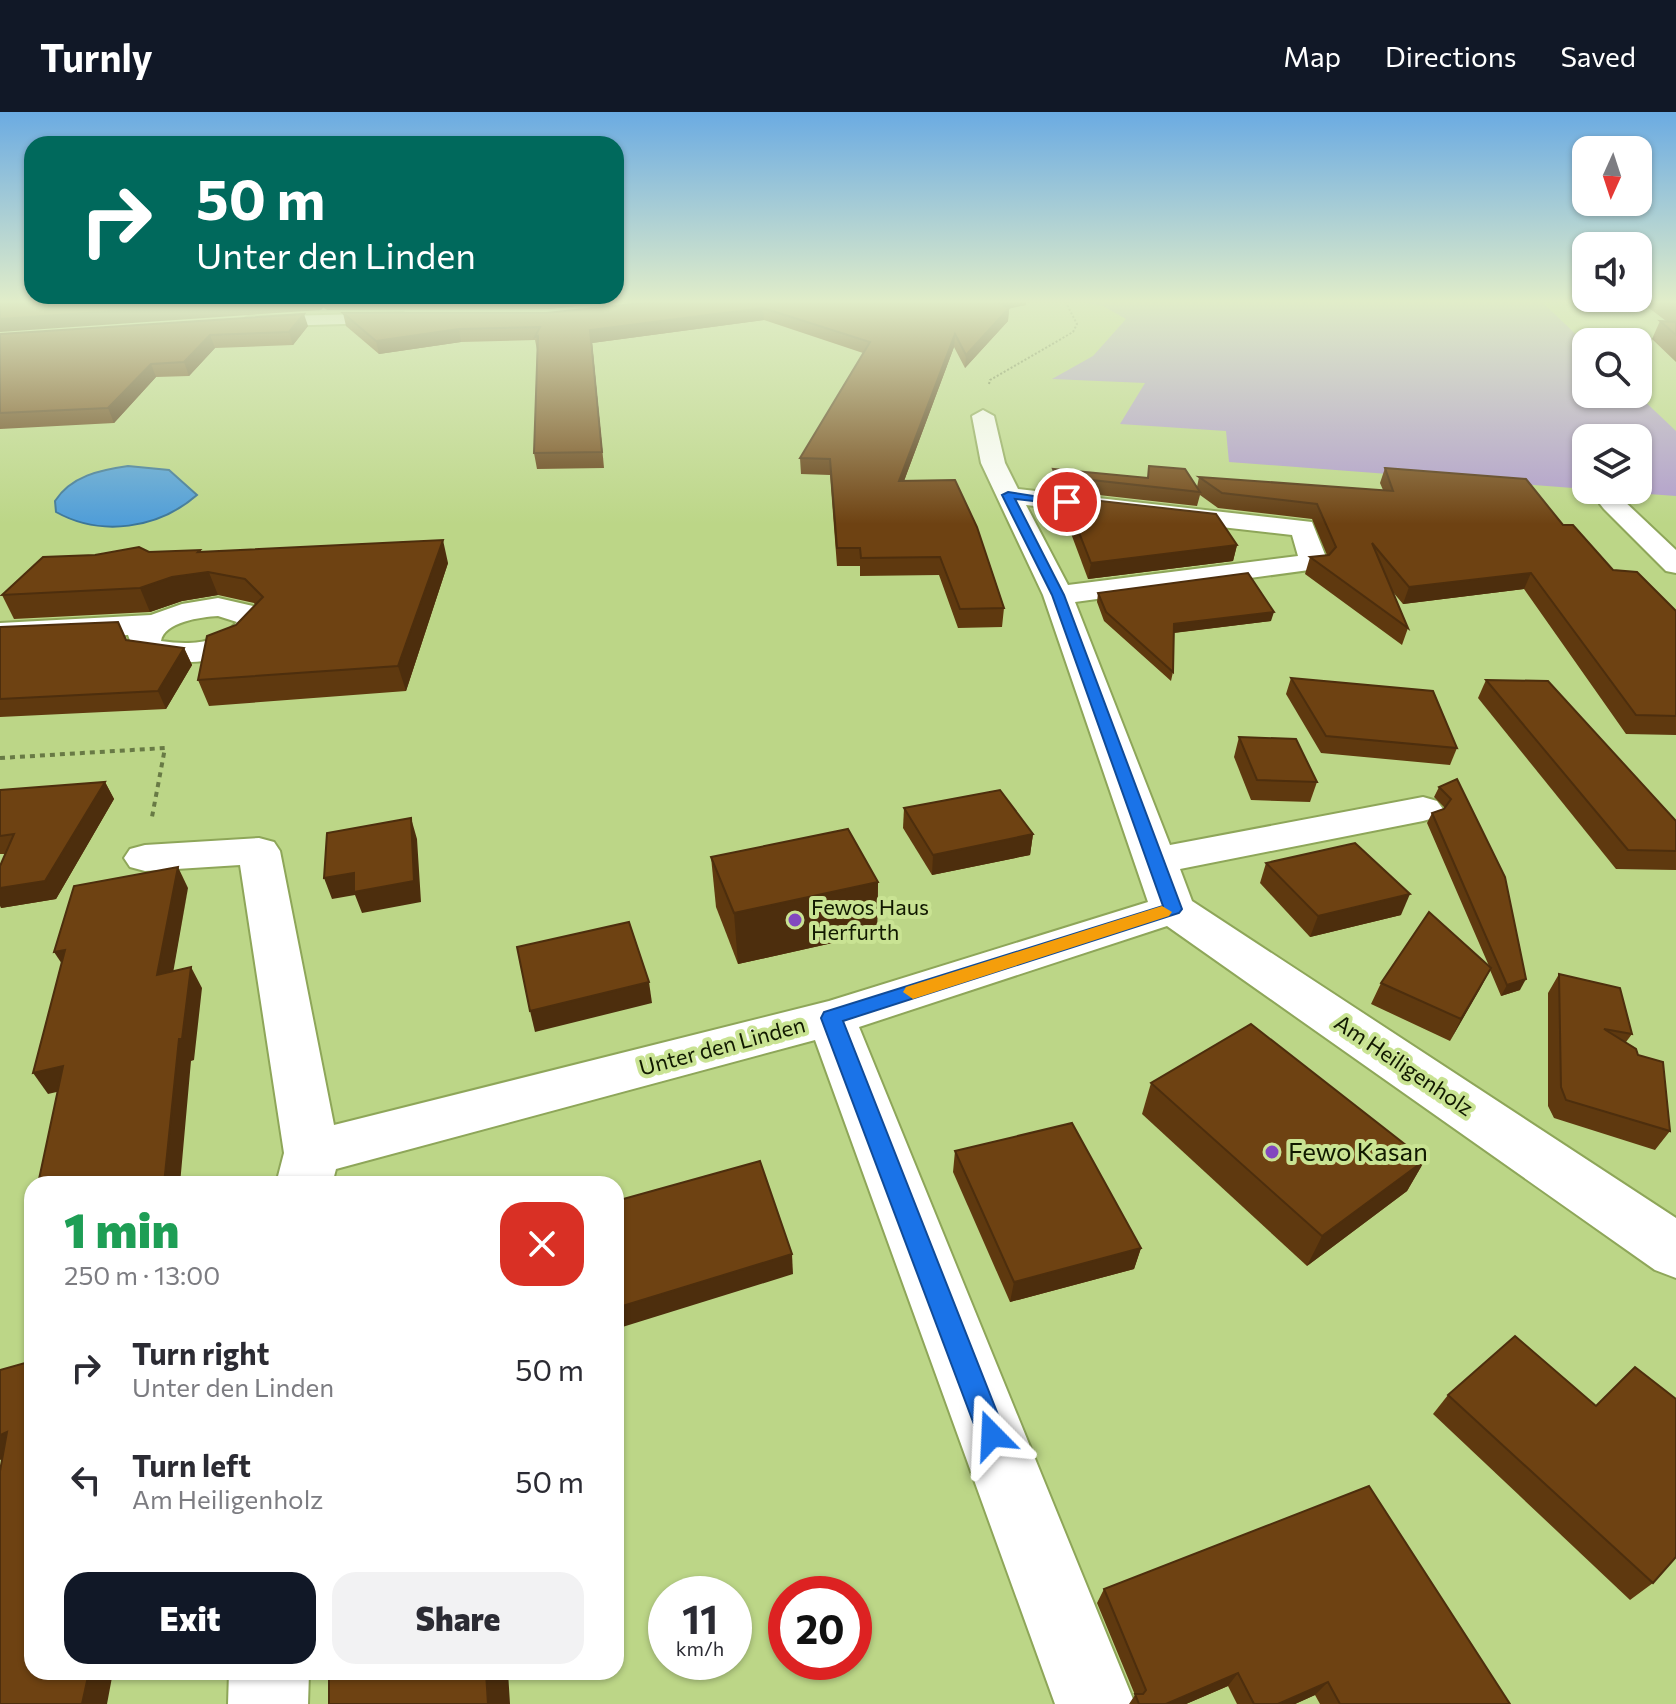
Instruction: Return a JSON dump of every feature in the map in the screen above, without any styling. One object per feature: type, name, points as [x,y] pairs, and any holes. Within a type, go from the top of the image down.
[{"type":"street","points":[[983,416],[993,463],[1058,595],[1173,909]]},
{"type":"street","points":[[1008,495],[1303,528],[1314,562],[1058,595]]},
{"type":"street","points":[[1613,504],[1676,565]]},
{"type":"street","points":[[0,632],[156,624]]},
{"type":"street","points":[[1156,861],[1423,809]]},
{"type":"street","name":"Unter den Linden","points":[[145,858],[259,851],[308,1169],[831,1018],[1173,909]]},
{"type":"street","name":"Am Heiligenholz","points":[[1173,909],[1676,1251]]},
{"type":"street","points":[[831,1018],[1095,1704]]},
{"type":"street","points":[[268,1704],[269,1680]]},
{"type":"path","points":[[983,416],[990,380],[998,375]]},
{"type":"path","points":[[0,758],[165,748],[145,858]]},
{"type":"shaded area","points":[[1059,375],[1572,375],[1572,408],[1652,408],[1676,431],[1676,496],[1652,494],[1652,424],[1572,424],[1572,488],[1229,462],[1226,431],[1120,424],[1145,383],[1052,379]]},
{"type":"water","points":[[128,466],[169,470],[197,495],[165,516],[129,526],[92,525],[56,512],[55,501],[78,480],[97,472]]},
{"type":"building","points":[[0,375],[140,375],[108,408],[0,413]]},
{"type":"building","points":[[537,375],[594,375],[602,452],[534,453]]},
{"type":"building","points":[[850,375],[939,375],[899,481],[955,480],[977,527],[1004,608],[960,609],[940,557],[861,558],[860,548],[837,548],[830,459],[800,458]]},
{"type":"building","points":[[1149,466],[1185,469],[1200,492],[1056,476],[1053,469],[1148,478]]},
{"type":"building","points":[[1385,468],[1526,479],[1563,525],[1573,525],[1613,570],[1637,572],[1676,611],[1676,716],[1636,715],[1531,573],[1409,587],[1372,543],[1408,628],[1310,557],[1329,555],[1336,547],[1317,504],[1222,493],[1199,477],[1393,491]]},
{"type":"building","points":[[1065,497],[1216,514],[1237,545],[1091,563]]},
{"type":"building","points":[[443,540],[398,666],[198,680],[207,636],[236,625],[263,597],[245,579],[208,572],[172,577],[140,588],[2,595],[43,557],[95,555],[139,547],[149,552],[200,550],[198,552]]},
{"type":"building","points":[[1248,573],[1274,612],[1174,624],[1173,672],[1106,612],[1098,593]]},
{"type":"building","points":[[118,622],[126,640],[184,648],[158,691],[0,699],[0,627]]},
{"type":"building","points":[[1291,678],[1433,691],[1457,748],[1326,736]]},
{"type":"building","points":[[1486,680],[1548,681],[1676,821],[1676,851],[1628,850]]},
{"type":"building","points":[[1239,737],[1296,739],[1317,782],[1257,780]]},
{"type":"building","points":[[1457,779],[1505,877],[1526,979],[1507,985],[1432,813],[1444,809],[1451,799],[1439,787]]},
{"type":"building","points":[[105,782],[45,881],[0,888],[0,866],[14,834],[0,836],[0,790]]},
{"type":"building","points":[[1000,790],[1033,834],[933,855],[904,808]]},
{"type":"building","points":[[411,818],[414,881],[354,892],[354,873],[324,878],[327,833]]},
{"type":"building","points":[[848,829],[878,882],[734,913],[711,857]]},
{"type":"building","points":[[1355,843],[1410,894],[1318,916],[1266,863]]},
{"type":"building","points":[[178,867],[157,975],[191,967],[182,1039],[179,1039],[165,1176],[40,1176],[63,1066],[33,1073],[65,950],[54,952],[74,886]]},
{"type":"building","points":[[1429,912],[1491,968],[1461,1019],[1381,983]]},
{"type":"building","points":[[629,922],[649,982],[530,1011],[517,947]]},
{"type":"building","points":[[1559,974],[1620,988],[1632,1034],[1604,1029],[1636,1049],[1638,1055],[1663,1062],[1670,1131],[1566,1100],[1561,1087]]},
{"type":"building","name":"Fewo Kasan","points":[[1251,1024],[1425,1160],[1322,1236],[1151,1083]]},
{"type":"building","points":[[1072,1123],[1141,1248],[1014,1282],[955,1151]]},
{"type":"building","points":[[760,1161],[792,1254],[624,1306],[624,1199]]},
{"type":"building","points":[[1515,1336],[1596,1406],[1635,1367],[1676,1399],[1676,1557],[1653,1583],[1448,1395]]},
{"type":"building","points":[[24,1363],[24,1680],[87,1680],[82,1704],[0,1704],[0,1471],[7,1432],[0,1435],[0,1370]]},
{"type":"building","points":[[1369,1486],[1510,1704],[1340,1704],[1328,1682],[1278,1704],[1254,1704],[1238,1673],[1166,1704],[1139,1704],[1135,1694],[1143,1694],[1146,1690],[1104,1589]]},
{"type":"building","points":[[329,1680],[486,1680],[488,1704],[329,1704]]},
{"type":"slow traffic","points":[[913,992],[1162,912]]},
{"type":"place","name":"Fewos Haus Herfurth","points":[[795,920]]},
{"type":"place","name":"Fewo Kasan","points":[[1272,1152]]},
{"type":"route","points":[[992,1435],[831,1018],[1173,909],[1058,595],[1008,495],[1067,502]]}]
